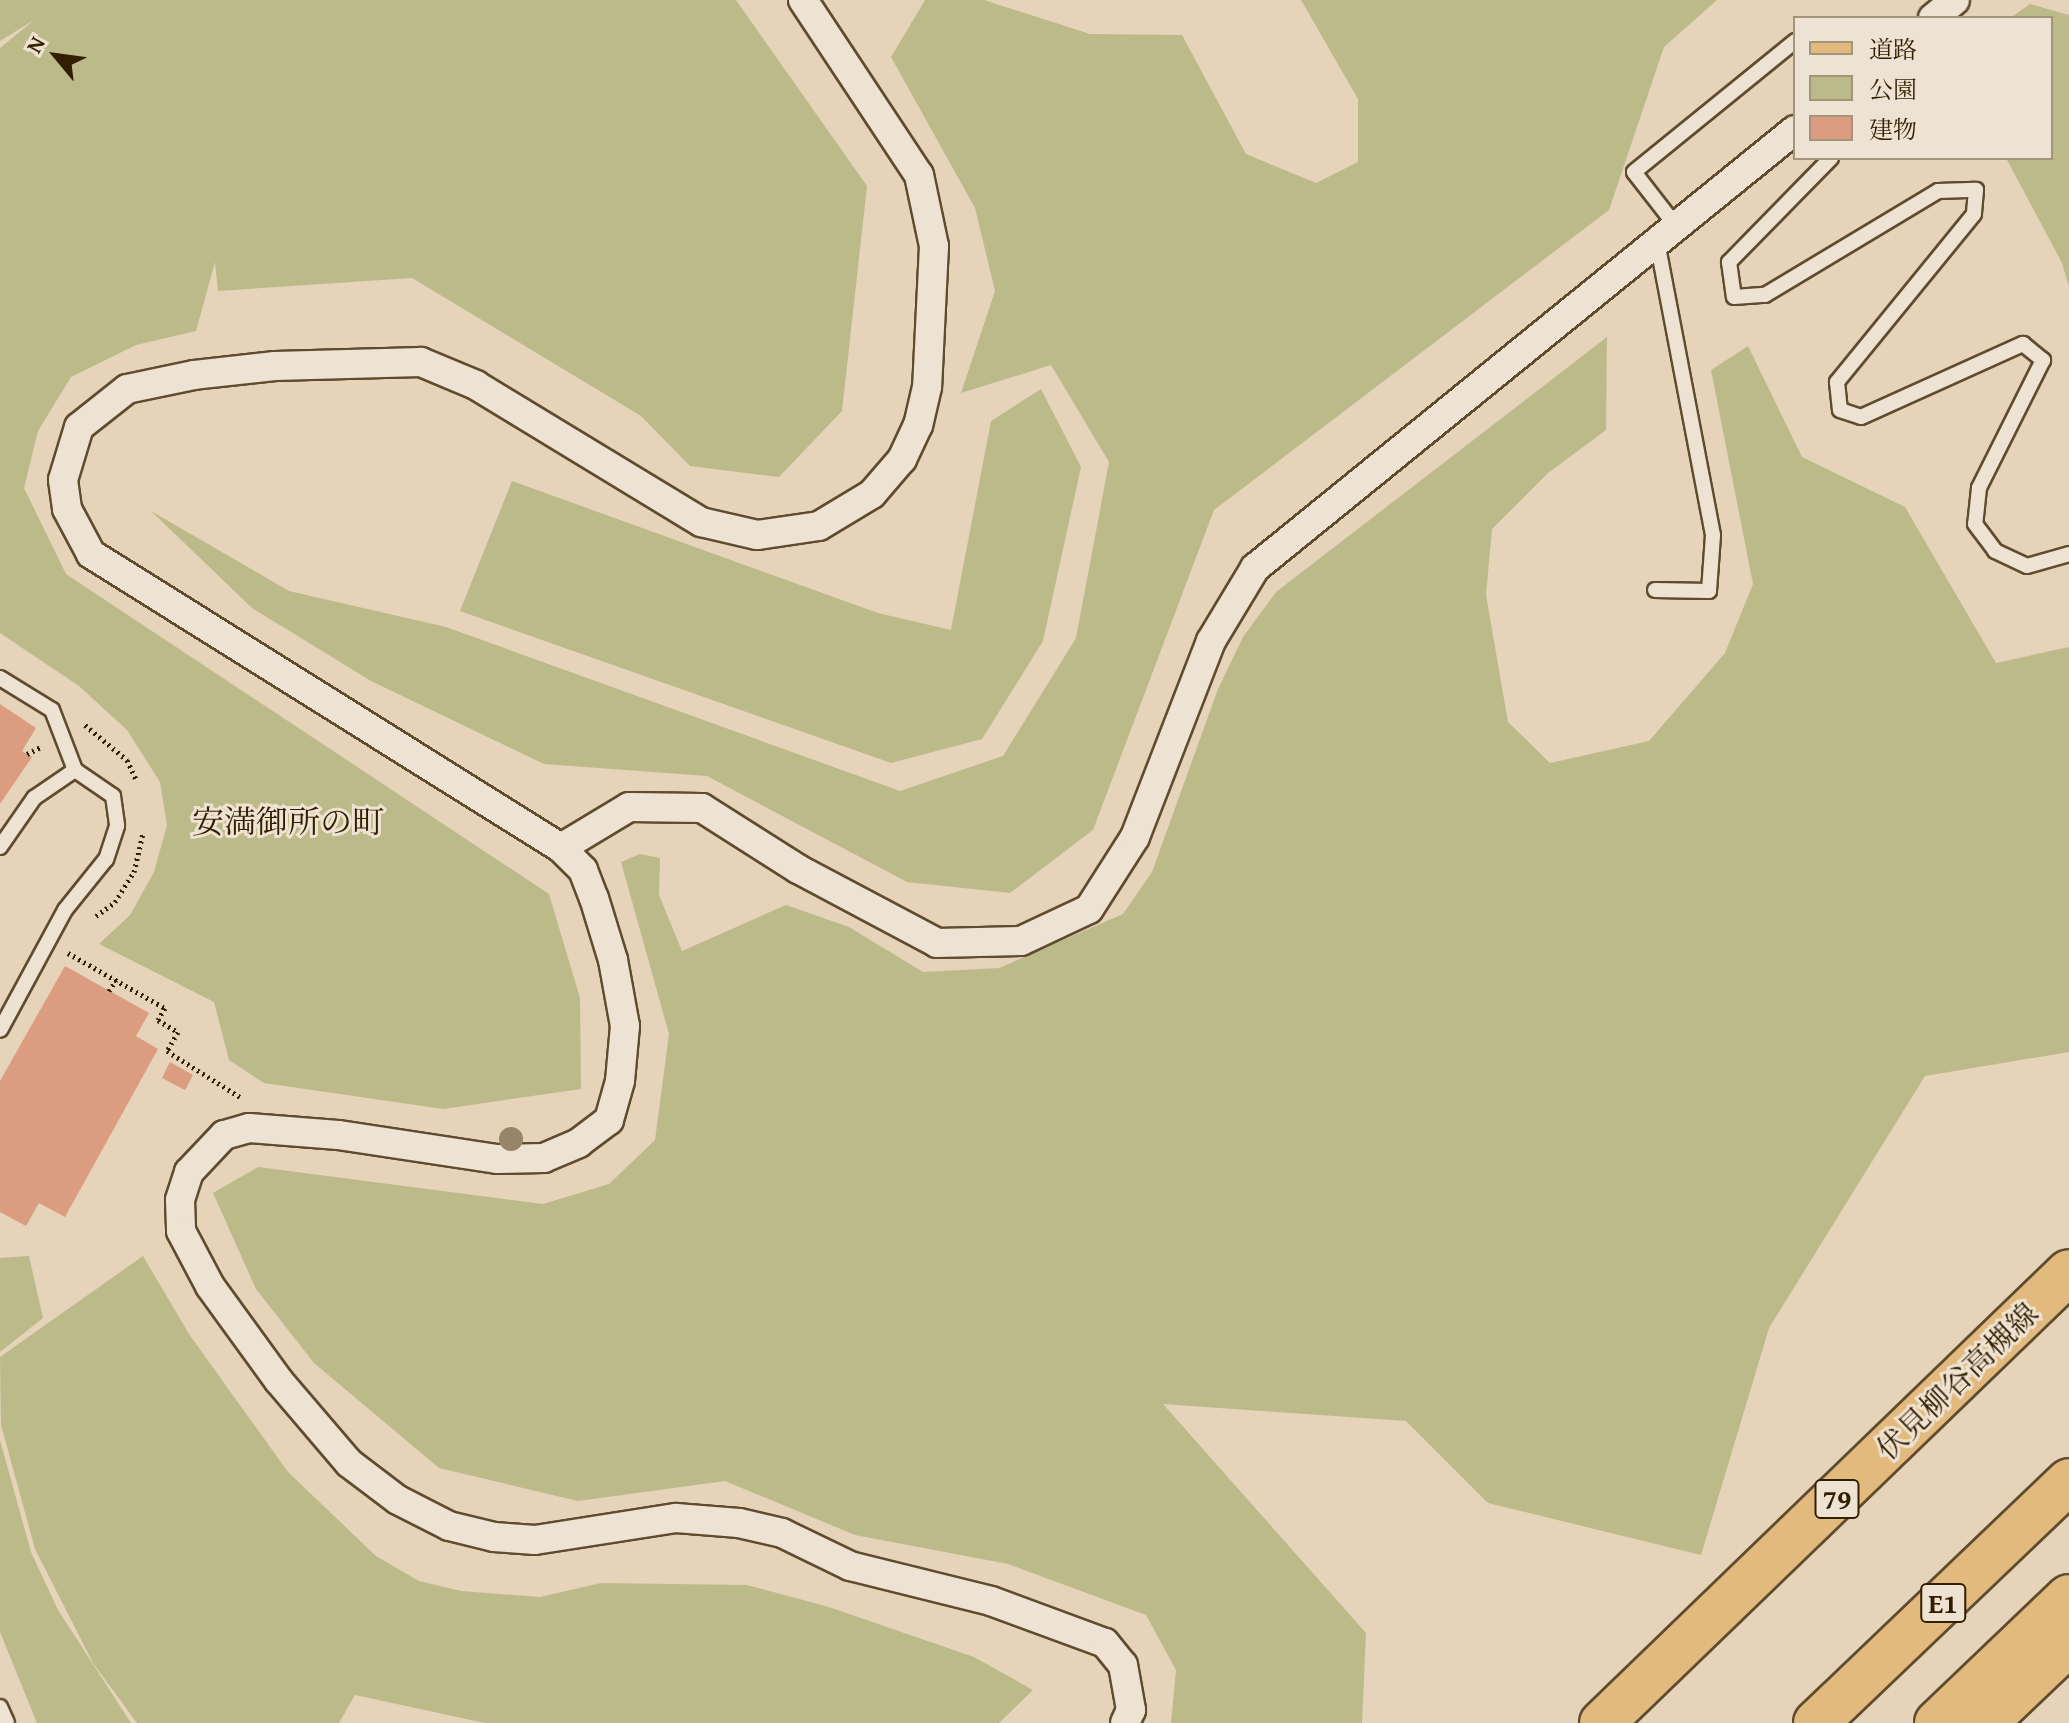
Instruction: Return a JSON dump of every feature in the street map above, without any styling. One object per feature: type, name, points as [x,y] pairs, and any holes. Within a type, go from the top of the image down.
[{"type":"main road","name":"伏見柳谷高槻線","points":[[1602,1723],[2069,1272]]},
{"type":"main road","name":"E1","points":[[1816,1723],[2069,1481]]},
{"type":"main road","points":[[1937,1723],[2069,1597]]},
{"type":"main road","points":[[1985,1723],[2069,1643]]},
{"type":"street","points":[[803,0],[902,145],[919,175],[929,209],[934,246],[927,387],[918,425],[902,459],[872,494],[819,526],[757,535],[701,522],[476,385],[421,362],[275,366],[127,389],[79,427],[68,451],[63,480],[67,509],[91,554],[108,568],[561,848],[583,870],[613,960],[625,1026],[620,1081],[609,1120],[579,1143],[544,1158],[497,1159],[274,1129],[224,1135],[189,1172],[180,1200],[181,1231],[210,1286],[279,1381],[349,1463],[398,1500],[449,1526],[535,1540],[676,1518],[739,1523],[782,1533],[850,1566],[991,1601],[1068,1625],[1105,1643],[1123,1665],[1131,1710],[1125,1723]]},
{"type":"street","points":[[561,848],[629,807],[702,808],[798,869],[937,943],[1021,941],[1089,909],[1135,837],[1211,641],[1255,568],[1793,132]]},
{"type":"lane","points":[[1655,590],[1709,591],[1713,535],[1667,234],[1634,172],[1793,43]]},
{"type":"lane","points":[[1829,160],[1729,262],[1734,297],[1765,295],[1938,191],[1976,190],[1974,214],[1837,382],[1840,410],[1861,417],[2023,344],[2043,360],[1979,488],[1975,524],[1995,551],[2027,566],[2069,554]]},
{"type":"lane","points":[[0,678],[52,710],[75,770],[113,796],[117,826],[106,859],[65,910],[0,1030]]},
{"type":"lane","points":[[0,847],[34,798],[75,770]]},
{"type":"lane","points":[[0,1707],[7,1723]]},
{"type":"path","points":[[70,945],[66,952],[165,1008],[158,1020],[178,1032],[167,1051],[223,1082]]},
{"type":"path","points":[[109,991],[116,980]]},
{"type":"green space","points":[[0,0],[736,0],[867,186],[842,411],[779,477],[690,466],[641,416],[412,278],[218,291],[215,262],[196,331],[136,345],[71,377],[38,431],[24,488],[66,574],[549,894],[580,998],[581,1089],[443,1109],[264,1083],[229,1060],[214,1002],[99,944],[130,915],[154,872],[167,825],[160,782],[127,730],[79,686],[0,633],[0,48],[34,20],[0,41]]},
{"type":"green space","points":[[925,0],[984,0],[1090,34],[1182,35],[1246,154],[1316,183],[1358,162],[1358,99],[1301,0],[1717,0],[1664,47],[1609,210],[1214,510],[1093,830],[1010,893],[907,882],[707,776],[544,764],[371,681],[252,608],[151,511],[289,591],[446,627],[900,791],[1003,756],[1076,638],[1109,462],[1051,365],[961,393],[995,291],[975,208],[891,57]]},
{"type":"green space","points":[[2030,4],[2069,15],[2069,287],[2062,263],[2007,160],[2053,160],[2053,16],[2013,16]]},
{"type":"green space","points":[[1607,337],[1606,430],[1548,473],[1492,529],[1486,595],[1508,722],[1550,763],[1649,741],[1725,653],[1753,584],[1711,370],[1748,346],[1802,457],[1905,507],[1996,663],[2069,647],[2069,1052],[1925,1076],[1769,1328],[1701,1555],[1488,1503],[1406,1421],[1163,1404],[1366,1633],[1362,1723],[1171,1723],[1176,1670],[1146,1615],[1008,1564],[855,1535],[725,1481],[578,1501],[439,1468],[314,1363],[256,1289],[213,1193],[258,1167],[543,1204],[609,1184],[655,1140],[669,1034],[621,862],[640,854],[660,858],[659,895],[682,951],[786,905],[849,927],[923,972],[999,968],[1123,914],[1152,872],[1218,689],[1243,637],[1276,592]]},
{"type":"green space","points":[[1041,389],[1081,467],[1043,641],[982,739],[891,763],[460,611],[512,481],[878,613],[951,630],[991,421]]},
{"type":"green space","points":[[29,1256],[43,1318],[0,1352],[0,1258]]},
{"type":"green space","points":[[143,1256],[189,1334],[288,1472],[376,1556],[419,1581],[461,1591],[540,1597],[601,1583],[747,1585],[829,1607],[974,1657],[1033,1690],[999,1723],[485,1723],[355,1695],[339,1723],[137,1723],[93,1663],[35,1549],[1,1425],[0,1357]]},
{"type":"green space","points":[[0,1440],[31,1552],[58,1610],[131,1723],[37,1723],[0,1632]]},
{"type":"building","points":[[0,704],[36,728],[22,751],[32,757],[0,804]]},
{"type":"building","points":[[65,966],[149,1013],[136,1036],[158,1049],[65,1217],[39,1203],[26,1226],[0,1212],[0,1081]]},
{"type":"building","points":[[170,1062],[193,1075],[185,1090],[162,1078]]},
{"type":"district","name":"安満御所の町","points":[[288,822]]}]
